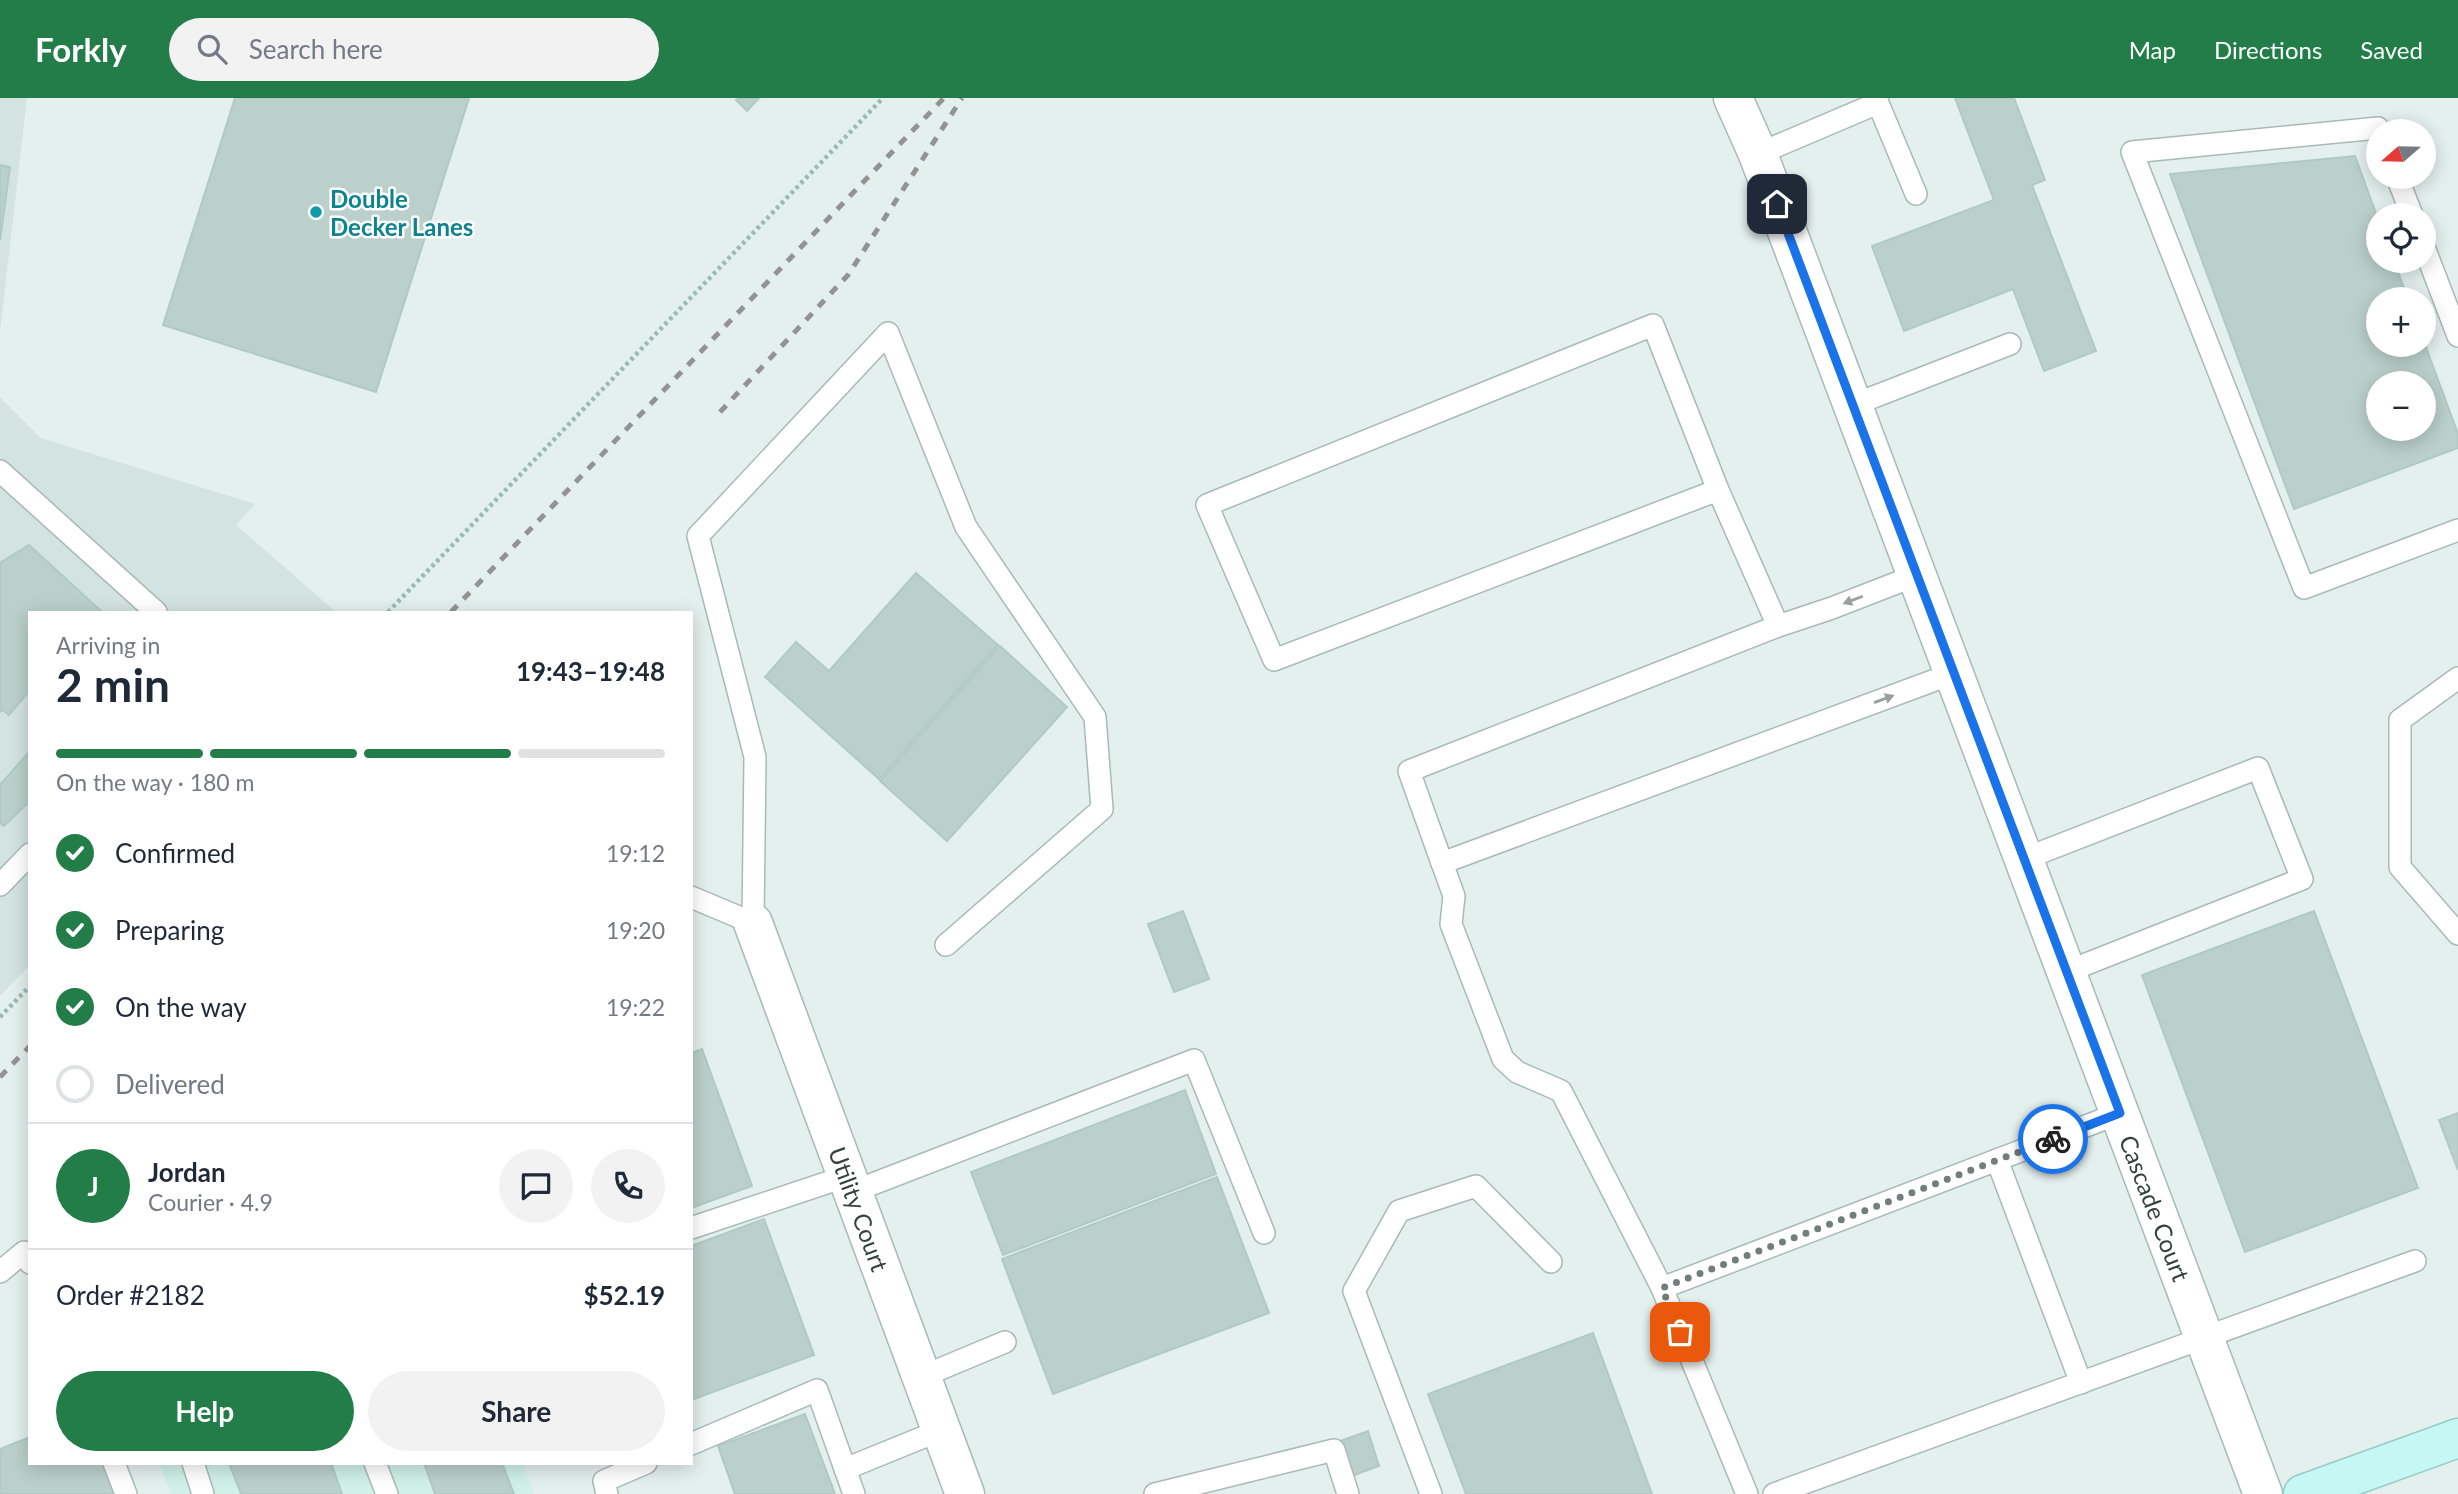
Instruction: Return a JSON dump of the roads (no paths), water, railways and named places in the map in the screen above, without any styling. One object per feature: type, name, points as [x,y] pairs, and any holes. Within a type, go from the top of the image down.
[{"type":"street","name":"Cascade Court","points":[[1733,98],[1758,154],[2263,1494]]},
{"type":"street","name":"Utility Court","points":[[753,923],[965,1494]]},
{"type":"street","points":[[2303,1494],[2458,1438]]},
{"type":"lane","points":[[1758,154],[1878,103],[1916,194]]},
{"type":"lane","points":[[2366,129],[2132,152],[2304,588],[2458,530]]},
{"type":"lane","points":[[2434,273],[2458,336]]},
{"type":"lane","points":[[1718,490],[1274,660],[1207,505],[1653,325],[1718,490],[1778,626]]},
{"type":"lane","points":[[693,898],[753,923],[755,757],[698,536],[888,333],[966,527],[1096,717],[1102,809],[946,944]]},
{"type":"lane","points":[[1853,405],[2010,344]]},
{"type":"lane","points":[[1,473],[155,611]]},
{"type":"lane","points":[[1747,1494],[1662,1288],[1561,1091],[1517,1072],[1503,1059],[1451,924],[1454,896],[1409,771],[1778,626],[1917,575]]},
{"type":"lane","points":[[1442,863],[1954,673]]},
{"type":"lane","points":[[2458,678],[2400,720],[2400,867],[2458,934]]},
{"type":"lane","points":[[2024,859],[2258,768],[2302,879],[2066,972]]},
{"type":"lane","points":[[0,885],[28,856]]},
{"type":"lane","points":[[693,1227],[850,1184],[1194,1060],[1264,1233]]},
{"type":"lane","points":[[1662,1288],[2120,1113]]},
{"type":"lane","points":[[1997,1160],[2081,1382]]},
{"type":"lane","points":[[1431,1494],[1354,1290],[1399,1210],[1476,1185],[1551,1262]]},
{"type":"lane","points":[[0,1272],[24,1252],[28,1259]]},
{"type":"lane","points":[[1774,1494],[2415,1261]]},
{"type":"lane","points":[[921,1377],[1005,1342]]},
{"type":"lane","points":[[693,1443],[817,1390],[854,1494]]},
{"type":"lane","points":[[845,1469],[942,1430]]},
{"type":"lane","points":[[1155,1494],[1334,1450],[1348,1494]]},
{"type":"lane","points":[[115,1465],[126,1494]]},
{"type":"lane","points":[[193,1465],[203,1494]]},
{"type":"lane","points":[[376,1465],[387,1494]]},
{"type":"lane","points":[[607,1494],[604,1481],[641,1465]]},
{"type":"railway","points":[[452,611],[944,98]]},
{"type":"railway","points":[[720,412],[848,275],[962,98]]},
{"type":"railway","points":[[0,1077],[28,1048]]},
{"type":"place","name":"Double Decker Lanes","points":[[316,212]]}]
